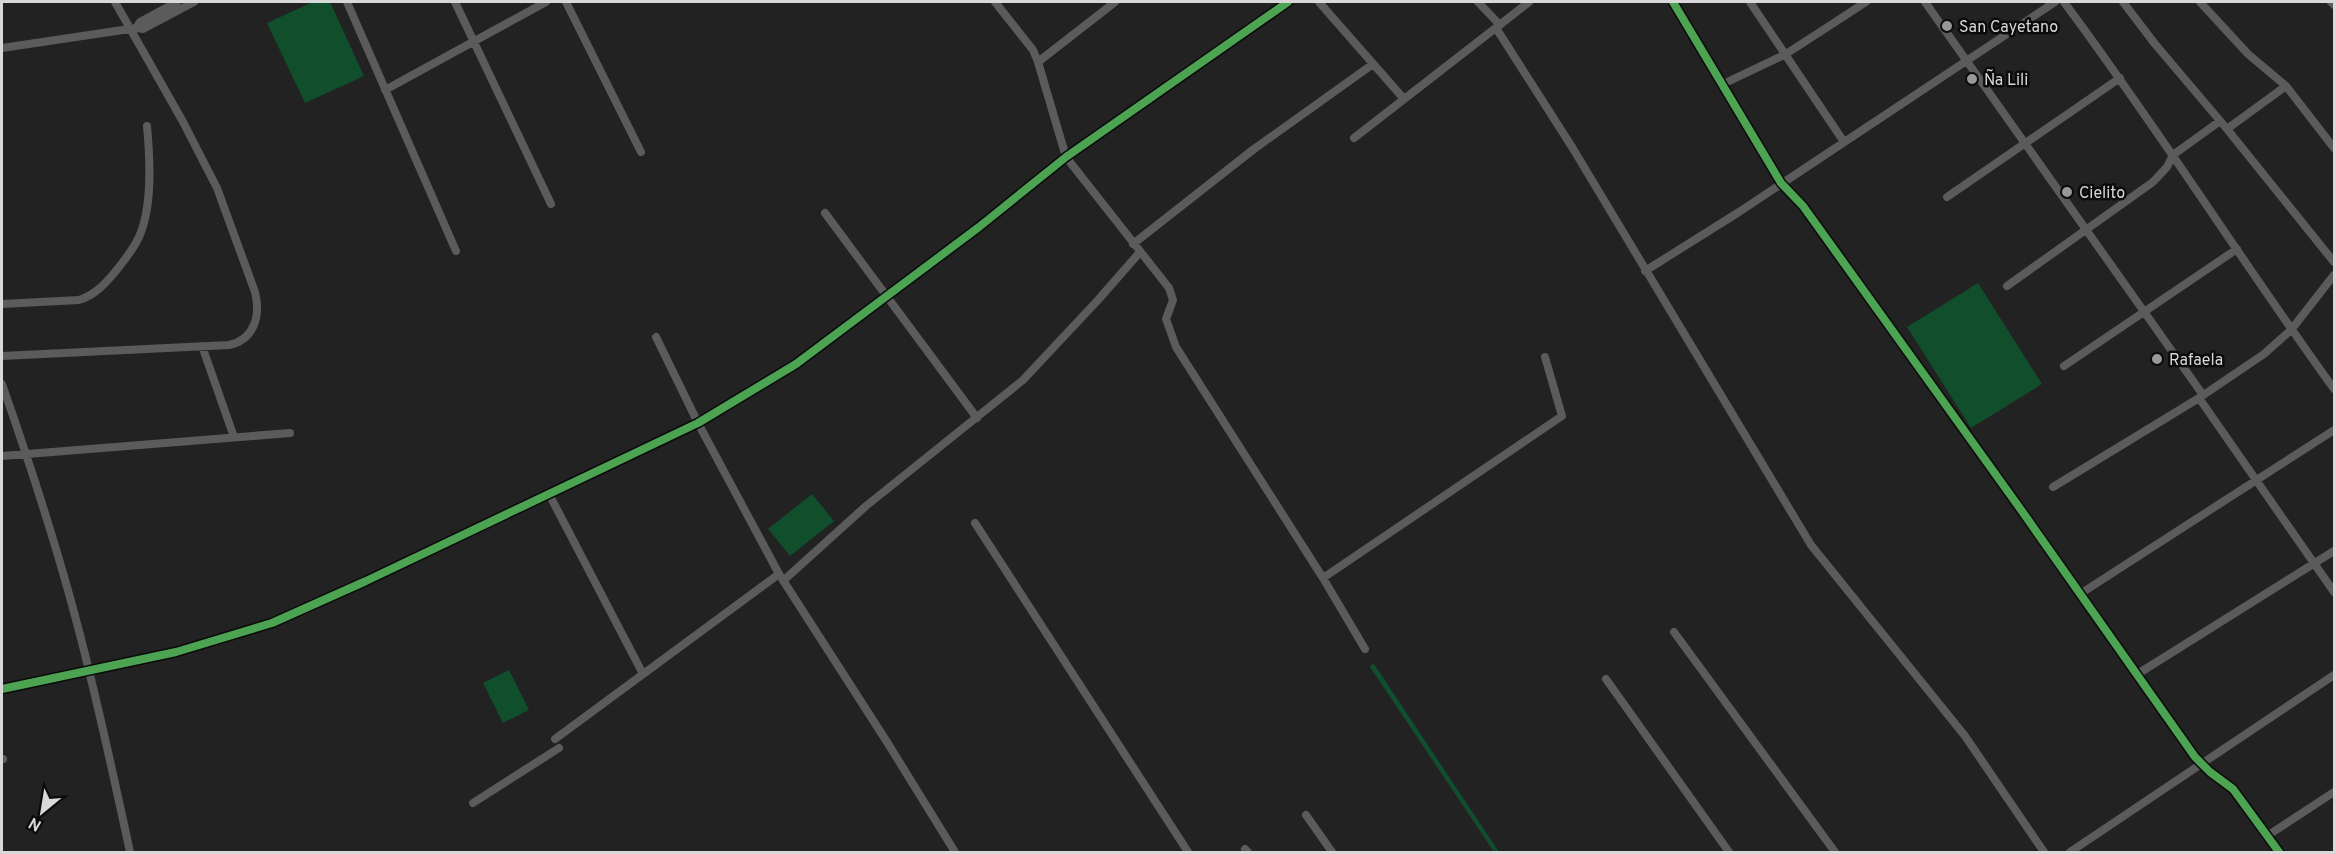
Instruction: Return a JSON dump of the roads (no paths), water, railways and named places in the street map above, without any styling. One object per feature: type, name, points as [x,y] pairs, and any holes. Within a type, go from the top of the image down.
[{"type":"street","points":[[2,356],[229,345],[238,343],[247,337],[255,325],[257,299],[217,188],[182,120],[115,2]]},
{"type":"street","points":[[131,28],[177,2]]},
{"type":"street","points":[[2,48],[131,28],[143,29],[194,2]]},
{"type":"street","points":[[347,2],[456,251]]},
{"type":"street","points":[[455,2],[551,204]]},
{"type":"street","points":[[385,90],[546,2]]},
{"type":"street","points":[[566,2],[641,152]]},
{"type":"street","points":[[995,2],[1033,50],[1066,157],[1169,288],[1173,297],[1166,319],[1176,347],[1323,578],[1365,649]]},
{"type":"street","points":[[1038,62],[1113,2]]},
{"type":"street","points":[[2,690],[188,649],[272,623],[366,581],[698,423],[796,364],[979,227],[1066,157],[1288,2]]},
{"type":"street","points":[[1319,2],[1404,99]]},
{"type":"street","points":[[1478,2],[1498,26],[1811,545],[1965,736],[2044,852]]},
{"type":"street","points":[[1354,138],[1529,2]]},
{"type":"street","points":[[1673,2],[1781,183],[1803,206],[2201,765],[2233,789],[2278,852]]},
{"type":"street","points":[[1750,2],[1844,141]]},
{"type":"street","points":[[1723,84],[1786,54],[1866,2]]},
{"type":"street","points":[[1925,2],[2144,312],[2334,592]]},
{"type":"street","points":[[1645,271],[2055,2]]},
{"type":"street","points":[[2064,2],[2174,155],[2291,330],[2334,389]]},
{"type":"street","points":[[2123,2],[2334,262]]},
{"type":"street","points":[[2200,2],[2248,54],[2286,86],[2334,148]]},
{"type":"street","points":[[2331,2],[2334,5]]},
{"type":"street","points":[[1133,244],[1254,149],[1373,64]]},
{"type":"street","points":[[1947,196],[2120,78]]},
{"type":"street","points":[[2227,129],[2286,86]]},
{"type":"street","points":[[2007,286],[2153,182],[2167,167],[2174,155],[2220,121]]},
{"type":"street","points":[[2,304],[79,300],[90,297],[128,256],[140,235],[145,214],[149,174],[147,126]]},
{"type":"street","points":[[825,213],[977,418]]},
{"type":"street","points":[[2064,366],[2237,249]]},
{"type":"street","points":[[555,739],[782,577],[1023,380],[1140,252]]},
{"type":"street","points":[[2053,487],[2201,397],[2264,354],[2291,330],[2334,275]]},
{"type":"street","points":[[656,337],[698,423],[782,577],[955,852]]},
{"type":"street","points":[[202,346],[234,437]]},
{"type":"street","points":[[1323,578],[1562,416],[1545,357]]},
{"type":"street","points":[[2,384],[27,454],[89,670],[130,852]]},
{"type":"street","points":[[2080,594],[2334,430]]},
{"type":"street","points":[[2,456],[290,433]]},
{"type":"street","points":[[549,494],[644,674]]},
{"type":"street","points":[[975,524],[1188,852]]},
{"type":"street","points":[[2136,675],[2334,551]]},
{"type":"street","points":[[1674,632],[1835,852]]},
{"type":"street","points":[[2070,852],[2334,675]]},
{"type":"street","points":[[1606,679],[1729,852]]},
{"type":"street","points":[[473,803],[560,748]]},
{"type":"street","points":[[2267,836],[2334,792]]},
{"type":"street","points":[[1306,815],[1332,852]]},
{"type":"place","name":"San Cayetano","points":[[1947,26]]},
{"type":"place","name":"Ña Lili","points":[[1972,79]]},
{"type":"place","name":"Cielito","points":[[2067,192]]},
{"type":"place","name":"Rafaela","points":[[2157,359]]}]
